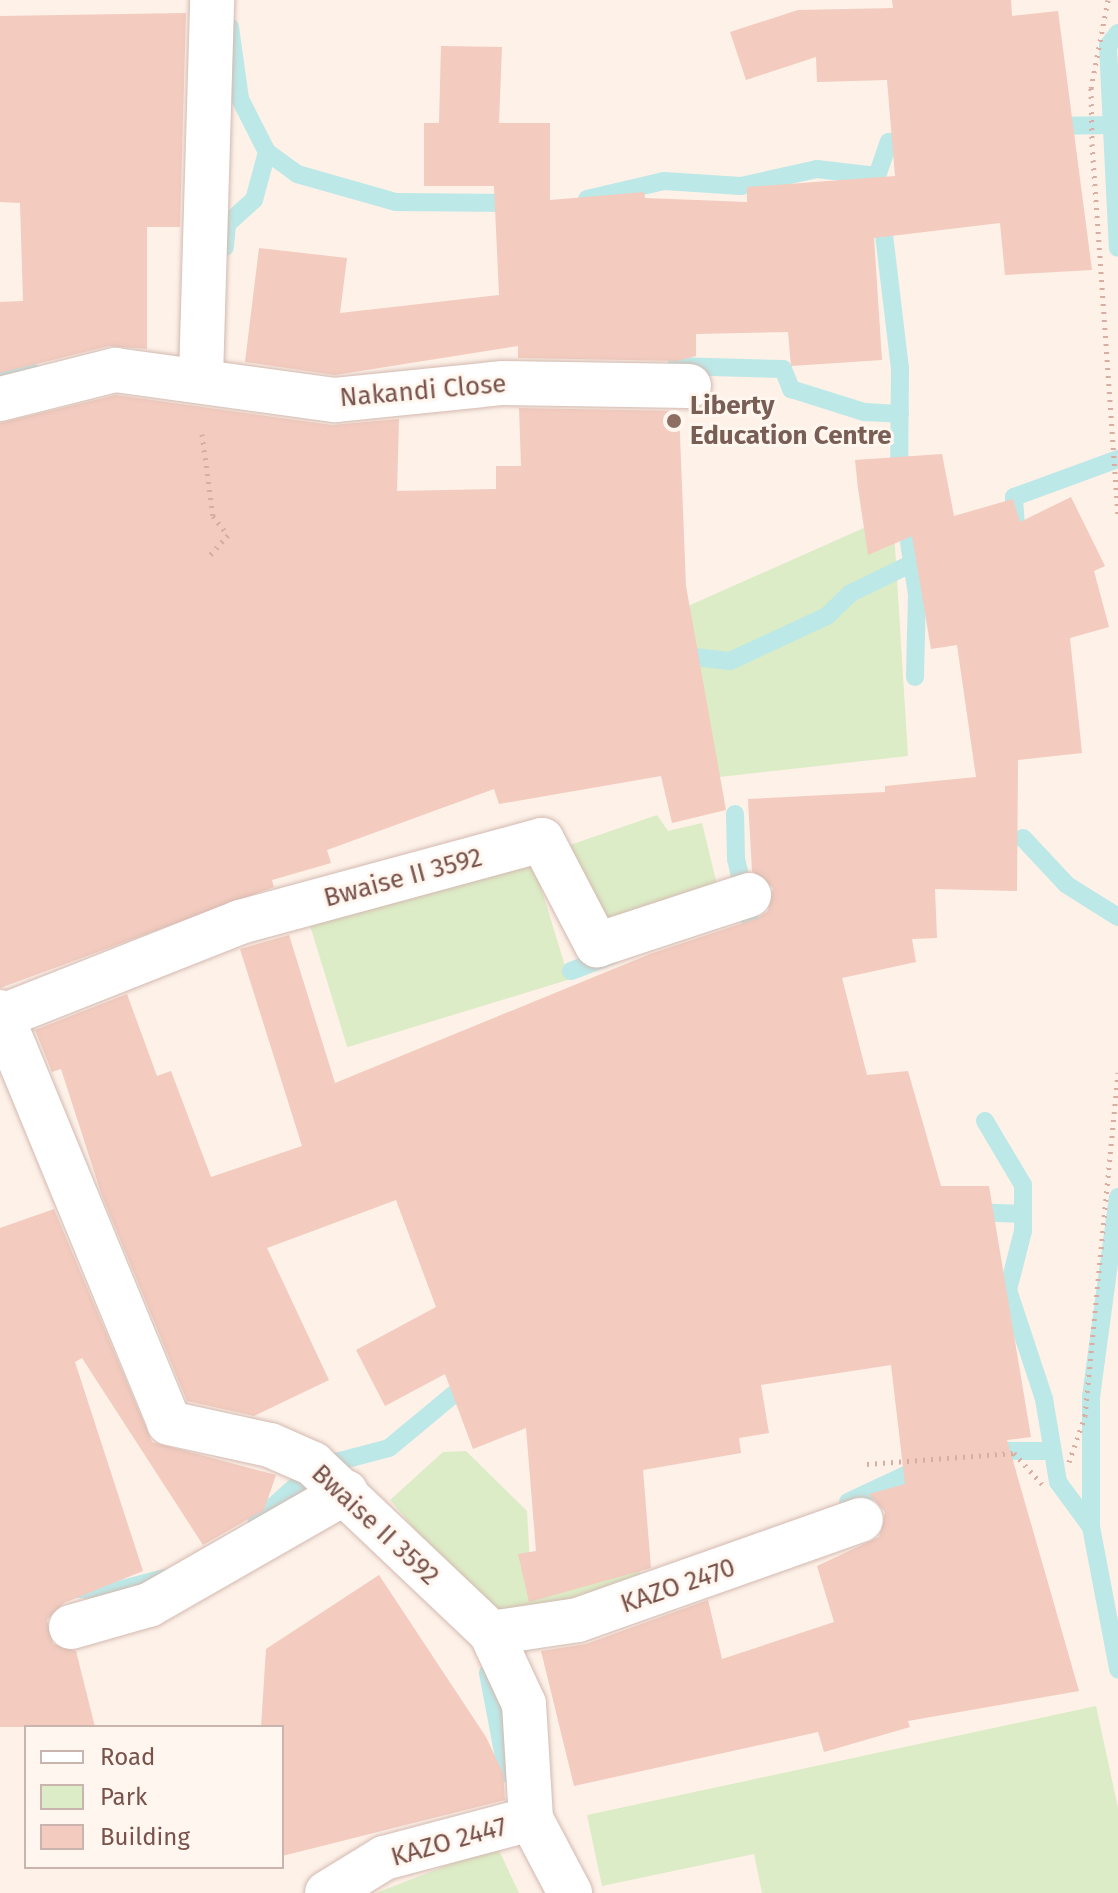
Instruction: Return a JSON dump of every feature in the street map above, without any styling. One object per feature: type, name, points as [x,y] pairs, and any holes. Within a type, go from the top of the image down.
[{"type":"street","points":[[201,377],[212,0]]},
{"type":"street","name":"Nakandi Close","points":[[0,399],[115,370],[201,377],[335,400],[503,383],[689,386]]},
{"type":"street","name":"Bwaise II 3592","points":[[570,1893],[531,1819],[524,1704],[491,1633],[346,1492],[313,1464],[270,1445],[169,1423],[2,1014],[240,922],[542,840],[597,945],[749,895]]},
{"type":"street","points":[[71,1627],[149,1605],[346,1492]]},
{"type":"street","name":"KAZO 2470","points":[[491,1633],[578,1620],[851,1524]]},
{"type":"street","name":"KAZO 2447","points":[[327,1893],[384,1858],[531,1819]]},
{"type":"path","points":[[1108,0],[1091,88],[1091,130],[1118,516]]},
{"type":"path","points":[[201,377],[203,473],[213,516],[228,535],[207,558]]},
{"type":"path","points":[[1069,1462],[1085,1416],[1118,1073]]},
{"type":"path","points":[[851,1524],[828,1496],[862,1464],[1014,1453],[1042,1484]]},
{"type":"green space","points":[[893,515],[908,756],[701,779],[661,618]]},
{"type":"green space","points":[[657,815],[668,831],[702,823],[719,893],[595,927],[567,846]]},
{"type":"green space","points":[[532,858],[569,979],[347,1047],[310,926]]},
{"type":"green space","points":[[466,1451],[527,1511],[530,1564],[644,1548],[639,1579],[557,1607],[489,1617],[390,1500],[443,1452]]},
{"type":"green space","points":[[1096,1706],[1118,1808],[1118,1893],[762,1893],[754,1854],[602,1886],[587,1815]]},
{"type":"green space","points":[[497,1846],[519,1893],[376,1893]]},
{"type":"building","points":[[892,0],[1011,0],[1012,16],[1058,11],[1092,270],[1005,275],[1000,223],[874,238],[882,360],[791,366],[788,332],[696,334],[696,356],[677,361],[518,358],[518,346],[335,375],[245,362],[259,248],[347,258],[340,313],[499,295],[494,186],[424,186],[424,123],[439,123],[441,46],[502,47],[499,123],[550,123],[550,200],[644,192],[645,198],[747,202],[747,187],[895,176],[887,80],[817,82],[816,57],[746,80],[730,32],[798,10],[893,8]]},
{"type":"building","points":[[186,13],[180,227],[147,227],[147,349],[109,346],[0,373],[0,302],[23,301],[20,203],[0,202],[0,16]]},
{"type":"building","points":[[116,395],[332,425],[399,419],[397,491],[496,489],[496,466],[521,466],[519,408],[679,411],[686,586],[726,810],[672,823],[661,776],[499,804],[494,789],[327,850],[331,863],[272,880],[274,887],[0,988],[0,423]]},
{"type":"building","points":[[942,454],[954,516],[1013,499],[1020,522],[1071,497],[1105,566],[1094,571],[1109,627],[1070,638],[1082,753],[1018,760],[1017,891],[935,889],[937,938],[912,939],[916,962],[842,978],[867,1075],[908,1071],[941,1186],[989,1186],[1031,1437],[1007,1440],[1079,1691],[908,1721],[910,1727],[824,1752],[818,1732],[574,1786],[541,1651],[586,1644],[708,1600],[722,1659],[834,1622],[817,1566],[879,1537],[885,1512],[869,1494],[905,1484],[891,1365],[761,1385],[769,1433],[739,1438],[741,1453],[643,1470],[651,1568],[529,1602],[518,1554],[536,1551],[526,1428],[473,1449],[445,1374],[385,1406],[356,1350],[436,1307],[396,1200],[267,1248],[329,1380],[254,1416],[187,1401],[101,1193],[61,1069],[52,1072],[35,1030],[127,994],[157,1076],[171,1071],[211,1177],[302,1146],[240,949],[289,935],[335,1083],[650,954],[758,918],[768,911],[773,888],[752,871],[748,799],[885,792],[885,786],[976,777],[957,645],[931,649],[912,536],[868,555],[855,460]]},
{"type":"building","points":[[54,1209],[152,1442],[276,1475],[264,1510],[203,1545],[82,1358],[75,1362],[143,1571],[64,1603],[47,1620],[53,1644],[76,1651],[94,1725],[0,1727],[0,1228]]},
{"type":"building","points":[[379,1575],[486,1737],[503,1773],[505,1800],[284,1855],[284,1725],[261,1725],[266,1649]]},
{"type":"waterway","points":[[230,27],[240,99],[267,152],[297,174],[396,202],[517,203]]},
{"type":"waterway","points":[[1118,33],[1108,46],[1118,248]]},
{"type":"waterway","points":[[1051,126],[1112,125]]},
{"type":"waterway","points":[[877,176],[889,142],[914,140]]},
{"type":"waterway","points":[[225,247],[227,224],[254,200],[267,152]]},
{"type":"waterway","points":[[587,199],[664,181],[741,186],[817,169],[877,176],[900,368],[899,478]]},
{"type":"waterway","points":[[676,366],[783,369],[791,389],[864,412],[900,414]]},
{"type":"waterway","points":[[0,374],[33,373]]},
{"type":"waterway","points":[[1016,527],[1014,497],[1118,459]]},
{"type":"waterway","points":[[905,516],[917,594],[915,677]]},
{"type":"waterway","points":[[677,655],[730,661],[827,616],[851,593],[913,563]]},
{"type":"waterway","points":[[735,814],[736,859],[756,944]]},
{"type":"waterway","points":[[1023,838],[1067,885],[1118,917]]},
{"type":"waterway","points":[[571,971],[611,956]]},
{"type":"waterway","points":[[985,1121],[1023,1185],[1023,1231],[1008,1290],[1044,1399],[1058,1482],[1091,1527]]},
{"type":"waterway","points":[[1118,1197],[1091,1396],[1091,1527],[1118,1669]]},
{"type":"waterway","points":[[970,1212],[1023,1214]]},
{"type":"waterway","points":[[257,1521],[317,1467],[389,1448],[471,1380]]},
{"type":"waterway","points":[[985,1451],[1050,1451]]},
{"type":"waterway","points":[[848,1502],[925,1466]]},
{"type":"waterway","points":[[75,1589],[119,1590],[164,1578]]},
{"type":"waterway","points":[[488,1673],[507,1773]]},
{"type":"place","name":"Liberty Education Centre","points":[[674,421]]}]
